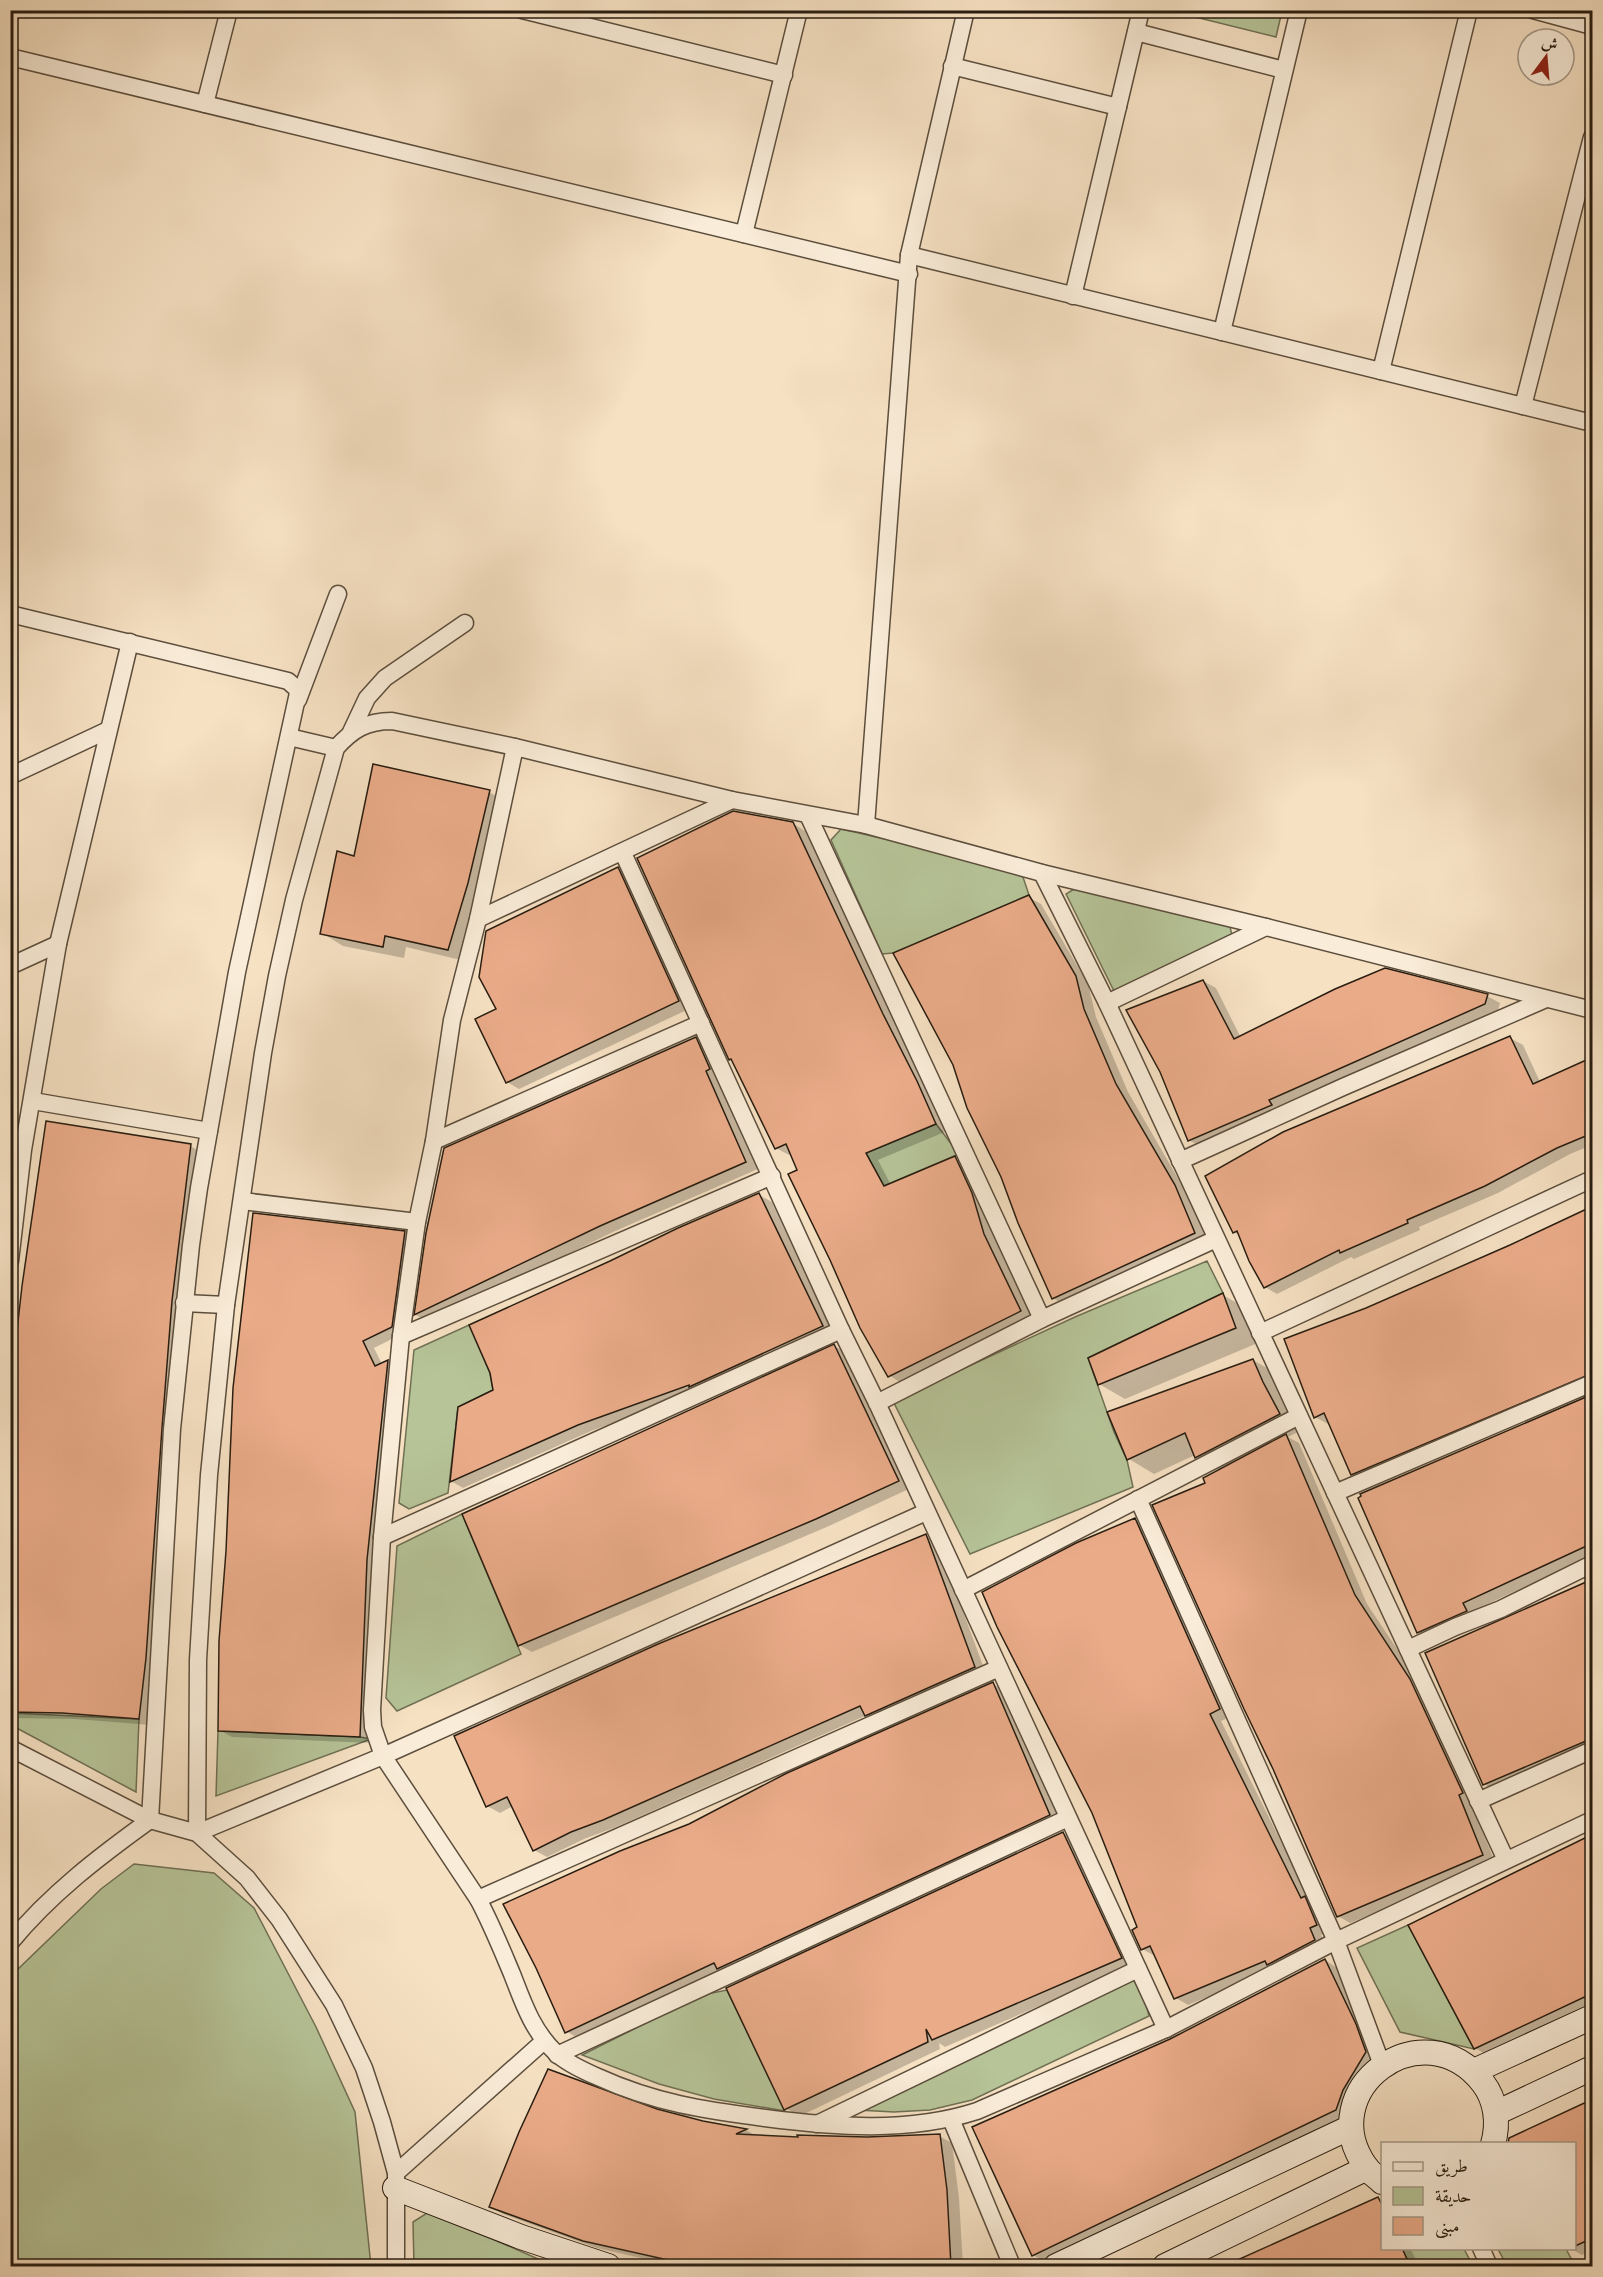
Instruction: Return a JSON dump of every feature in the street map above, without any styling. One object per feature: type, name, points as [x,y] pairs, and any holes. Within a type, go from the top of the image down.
[{"type":"street","points":[[206,104],[229,10]]},
{"type":"street","points":[[522,10],[784,75]]},
{"type":"street","points":[[744,234],[799,10]]},
{"type":"street","points":[[866,825],[909,255],[966,10]]},
{"type":"street","points":[[1073,296],[1141,10]]},
{"type":"street","points":[[1222,333],[1299,10]]},
{"type":"street","points":[[1382,371],[1469,10]]},
{"type":"street","points":[[1533,10],[1586,20]]},
{"type":"street","points":[[1136,32],[1284,70]]},
{"type":"street","points":[[10,57],[909,274]]},
{"type":"street","points":[[952,66],[1118,107]]},
{"type":"street","points":[[1523,406],[1593,137]]},
{"type":"street","points":[[909,255],[1593,423]]},
{"type":"street","points":[[150,1820],[168,1482],[184,1302],[199,1188],[239,961],[289,737],[297,704],[338,594]]},
{"type":"street","points":[[10,614],[288,681],[298,693],[297,704]]},
{"type":"street","points":[[196,1833],[198,1660],[210,1465],[226,1305],[263,1053],[277,976],[299,878],[336,748],[351,732],[367,698],[385,678],[465,623]]},
{"type":"street","points":[[10,1261],[17,1152],[33,1101],[58,944],[130,642]]},
{"type":"street","points":[[351,732],[377,721],[392,721],[514,747],[732,800],[866,825],[1042,873],[1593,1010]]},
{"type":"street","points":[[10,776],[108,730]]},
{"type":"street","points":[[289,737],[336,748]]},
{"type":"street","points":[[514,747],[478,919],[452,1020],[434,1141],[417,1222],[401,1336],[382,1537],[372,1710],[373,1727],[383,1756],[478,1899],[493,1928],[531,2022],[557,2055],[588,2073],[653,2099],[688,2108],[815,2125],[886,2125],[951,2119],[977,2111],[1166,2029],[1336,1941],[1593,1821]]},
{"type":"street","points":[[478,919],[732,800]]},
{"type":"street","points":[[808,815],[1042,1319]]},
{"type":"street","points":[[623,853],[841,1330],[877,1403],[1166,2029]]},
{"type":"street","points":[[1042,873],[1107,1003],[1506,1860]]},
{"type":"street","points":[[1107,1003],[1266,927]]},
{"type":"street","points":[[10,966],[58,944]]},
{"type":"street","points":[[1180,1161],[1546,999]]},
{"type":"street","points":[[434,1141],[701,1023]]},
{"type":"street","points":[[33,1101],[209,1131]]},
{"type":"street","points":[[401,1336],[772,1176]]},
{"type":"street","points":[[1260,1334],[1593,1179]]},
{"type":"street","points":[[242,1201],[417,1222]]},
{"type":"street","points":[[877,1403],[1042,1319],[1216,1239]]},
{"type":"street","points":[[184,1302],[226,1305]]},
{"type":"street","points":[[382,1537],[841,1330]]},
{"type":"street","points":[[1335,1493],[1593,1383]]},
{"type":"street","points":[[963,1590],[1299,1416]]},
{"type":"street","points":[[1138,1499],[1336,1941],[1382,2065]]},
{"type":"street","points":[[196,1833],[383,1756],[926,1512]]},
{"type":"street","points":[[1408,1649],[1501,1609],[1593,1564]]},
{"type":"street","points":[[478,1899],[999,1668]]},
{"type":"street","points":[[10,1748],[150,1820],[196,1833],[246,1878],[279,1919],[334,2005],[364,2068],[382,2122],[396,2181],[396,2266]]},
{"type":"street","points":[[1478,1801],[1593,1750]]},
{"type":"street","points":[[557,2055],[1068,1818]]},
{"type":"street","points":[[10,1943],[59,1892],[103,1854],[150,1820]]},
{"type":"street","points":[[815,2125],[1138,1969]]},
{"type":"street","points":[[1474,2071],[1593,2017]]},
{"type":"street","points":[[396,2181],[544,2041]]},
{"type":"street","points":[[1165,2266],[1375,2175],[1359,2154],[1352,2127],[1355,2100],[1366,2080],[1382,2065],[1404,2054],[1429,2051],[1453,2057],[1474,2071],[1489,2090],[1496,2113],[1494,2142]]},
{"type":"street","points":[[1496,2113],[1593,2068]]},
{"type":"street","points":[[951,2119],[1012,2266]]},
{"type":"street","points":[[1056,2266],[1352,2127]]},
{"type":"street","points":[[396,2181],[542,2245],[608,2266]]},
{"type":"street","points":[[1482,2250],[1489,2266]]},
{"type":"green space","points":[[1171,11],[1282,11],[1276,37]]},
{"type":"green space","points":[[841,829],[933,850],[1001,869],[1023,877],[1029,895],[893,953],[882,954],[831,840]]},
{"type":"green space","points":[[1079,886],[1229,923],[1232,935],[1114,991],[1066,894]]},
{"type":"green space","points":[[936,1124],[959,1154],[884,1186],[866,1153]]},
{"type":"green space","points":[[1207,1261],[1223,1293],[1088,1358],[1114,1432],[1127,1460],[1133,1487],[970,1554],[893,1401],[1075,1317]]},
{"type":"green space","points":[[469,1325],[490,1373],[493,1390],[458,1407],[448,1493],[409,1509],[399,1503],[414,1350]]},
{"type":"green space","points":[[462,1514],[521,1654],[397,1711],[386,1698],[397,1546]]},
{"type":"green space","points":[[11,1713],[139,1719],[136,1792],[11,1725]]},
{"type":"green space","points":[[218,1731],[360,1737],[371,1739],[216,1796]]},
{"type":"green space","points":[[134,1864],[214,1873],[254,1908],[316,2027],[355,2112],[371,2266],[11,2266],[11,1980],[16,1971],[101,1889]]},
{"type":"green space","points":[[1408,1925],[1474,2049],[1400,2032],[1357,1948]]},
{"type":"green space","points":[[1133,1977],[1145,1999],[1149,2016],[972,2100],[930,2110],[894,2112],[857,2110]]},
{"type":"green space","points":[[727,1990],[785,2111],[714,2099],[659,2084],[582,2055],[702,1995]]},
{"type":"green space","points":[[427,2213],[554,2266],[414,2266],[413,2222]]},
{"type":"green space","points":[[1403,2250],[1465,2250],[1473,2266],[1411,2266]]},
{"type":"green space","points":[[1499,2250],[1567,2250],[1573,2262],[1561,2266],[1507,2266]]},
{"type":"building","points":[[373,764],[490,790],[468,883],[448,950],[385,936],[383,947],[320,934],[337,851],[354,856]]},
{"type":"building","points":[[733,811],[793,822],[936,1124],[866,1153],[884,1186],[955,1156],[972,1193],[984,1234],[1021,1311],[888,1377],[860,1328],[788,1174],[797,1170],[786,1144],[775,1149],[731,1059],[729,1060],[637,858]]},
{"type":"building","points":[[618,867],[679,1001],[506,1083],[475,1019],[496,1009],[479,977],[486,931]]},
{"type":"building","points":[[1029,895],[1076,976],[1084,1009],[1116,1084],[1175,1185],[1195,1233],[1052,1299],[1018,1223],[1001,1177],[967,1108],[953,1065],[893,953]]},
{"type":"building","points":[[1385,968],[1488,994],[1485,1004],[1269,1100],[1272,1105],[1188,1141],[1160,1072],[1126,1010],[1203,980],[1234,1039],[1335,989]]},
{"type":"building","points":[[1510,1036],[1533,1084],[1593,1057],[1593,1133],[1557,1148],[1485,1186],[1407,1220],[1408,1223],[1340,1253],[1339,1250],[1264,1288],[1249,1261],[1237,1231],[1233,1233],[1205,1176],[1283,1132]]},
{"type":"building","points":[[696,1037],[710,1069],[706,1071],[746,1162],[600,1226],[414,1315],[426,1233],[444,1148]]},
{"type":"building","points":[[46,1121],[191,1144],[172,1301],[146,1658],[139,1719],[62,1713],[10,1712],[10,1393],[22,1286]]},
{"type":"building","points":[[759,1193],[823,1326],[689,1387],[689,1385],[578,1425],[450,1482],[458,1407],[493,1390],[490,1373],[469,1325]]},
{"type":"building","points":[[1593,1206],[1593,1373],[1351,1475],[1324,1413],[1314,1418],[1284,1339],[1366,1308]]},
{"type":"building","points":[[253,1213],[405,1231],[392,1327],[363,1341],[375,1366],[388,1360],[367,1560],[360,1737],[218,1731],[219,1641],[226,1551],[233,1388]]},
{"type":"building","points":[[1223,1293],[1236,1328],[1098,1385],[1088,1358]]},
{"type":"building","points":[[834,1344],[899,1481],[816,1519],[518,1646],[462,1514]]},
{"type":"building","points":[[1253,1359],[1280,1414],[1195,1458],[1185,1433],[1127,1460],[1107,1412]]},
{"type":"building","points":[[1593,1394],[1593,1543],[1463,1603],[1467,1611],[1417,1633],[1358,1498],[1360,1494]]},
{"type":"building","points":[[1286,1434],[1355,1595],[1410,1679],[1463,1793],[1459,1795],[1483,1855],[1337,1917],[1273,1769],[1152,1505],[1205,1483],[1203,1478]]},
{"type":"building","points":[[1135,1518],[1220,1709],[1210,1714],[1301,1898],[1305,1896],[1317,1925],[1310,1928],[1315,1940],[1267,1965],[1265,1961],[1174,1999],[1150,1946],[1141,1950],[1132,1930],[1137,1927],[1092,1813],[997,1627],[982,1592],[1076,1543]]},
{"type":"building","points":[[926,1534],[975,1667],[865,1716],[860,1706],[571,1832],[533,1851],[507,1797],[486,1807],[454,1736],[658,1644]]},
{"type":"building","points":[[1593,1579],[1593,1738],[1483,1785],[1425,1653]]},
{"type":"building","points":[[993,1682],[1050,1815],[717,1969],[714,1963],[565,2033],[536,1968],[503,1904],[620,1851],[689,1824],[787,1773]]},
{"type":"building","points":[[1063,1832],[1122,1958],[932,2040],[926,2029],[928,2042],[784,2110],[726,1988]]},
{"type":"building","points":[[1593,1834],[1593,1993],[1474,2049],[1408,1925]]},
{"type":"building","points":[[1325,1959],[1356,2024],[1366,2052],[1343,2090],[1336,2110],[1032,2256],[972,2127],[1170,2039]]},
{"type":"building","points":[[548,2069],[657,2109],[747,2129],[736,2134],[867,2137],[940,2134],[947,2190],[951,2266],[695,2266],[583,2241],[489,2207],[519,2132]]},
{"type":"building","points":[[1593,2099],[1593,2238],[1576,2246],[1576,2142],[1508,2142],[1509,2138]]},
{"type":"building","points":[[1378,2197],[1381,2203],[1381,2250],[1403,2250],[1410,2266],[1224,2266]]}]
